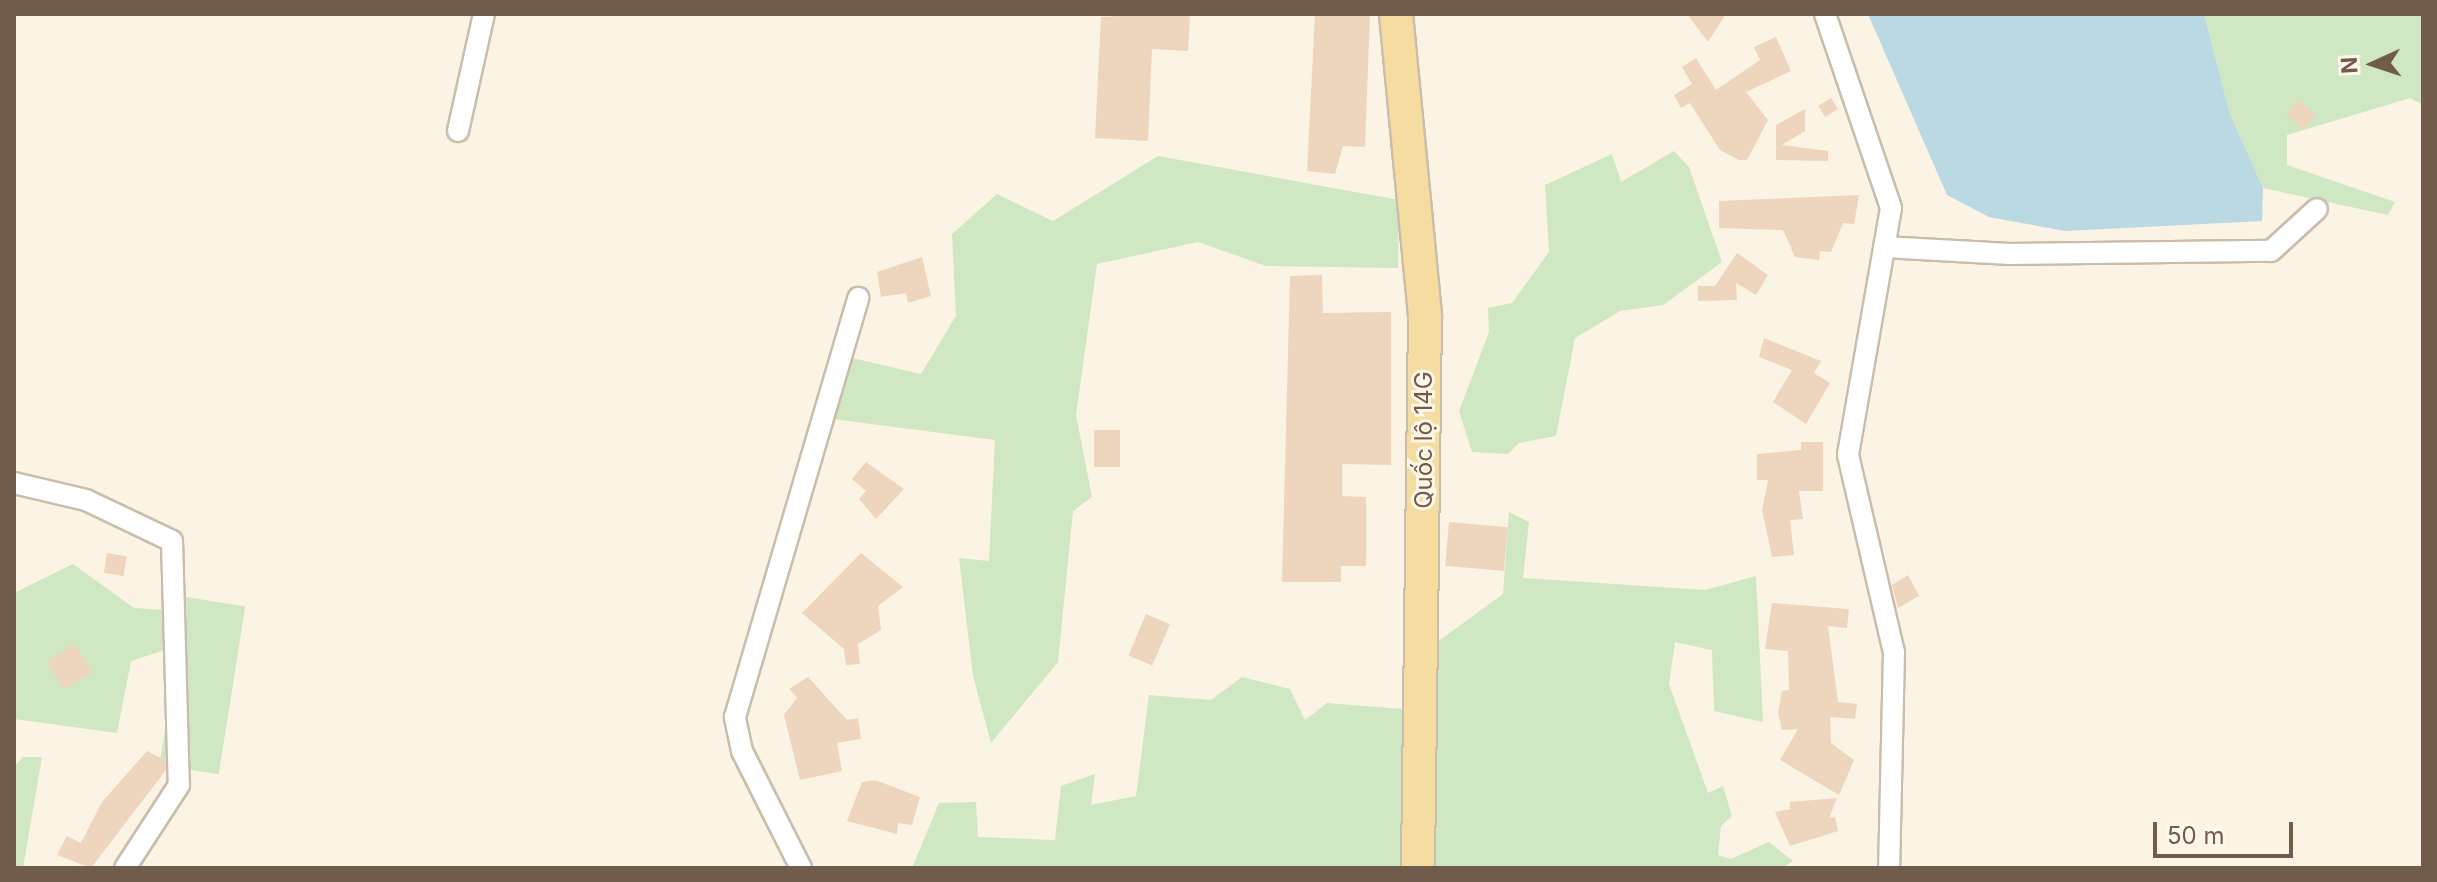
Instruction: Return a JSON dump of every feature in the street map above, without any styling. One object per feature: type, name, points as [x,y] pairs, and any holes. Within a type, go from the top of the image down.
[{"type":"main road","name":"Quốc lộ 14G","points":[[1396,14],[1425,316],[1418,868]]},
{"type":"street","points":[[458,131],[484,14]]},
{"type":"street","points":[[1825,14],[1889,186],[1884,247],[1848,455],[1894,652],[1889,868]]},
{"type":"street","points":[[1884,247],[2010,254],[2271,251],[2317,209]]},
{"type":"street","points":[[801,868],[742,751],[735,717],[858,298]]},
{"type":"street","points":[[14,483],[86,500],[170,536],[179,785],[125,868]]},
{"type":"green space","points":[[2204,14],[2423,14],[2423,105],[2410,98],[2287,135],[2287,165],[2395,202],[2388,215],[2263,188],[2230,114]]},
{"type":"green space","points":[[1674,151],[1689,167],[1722,262],[1663,305],[1620,311],[1575,338],[1556,436],[1519,443],[1508,454],[1472,452],[1459,411],[1489,332],[1488,308],[1512,303],[1549,252],[1545,185],[1612,154],[1621,182]]},
{"type":"green space","points":[[1158,156],[1399,200],[1398,268],[1266,266],[1198,242],[1097,264],[1076,415],[1092,497],[1073,511],[1058,662],[991,743],[973,676],[959,558],[989,561],[995,440],[833,419],[848,357],[921,374],[956,316],[952,234],[997,194],[1053,221]]},
{"type":"green space","points":[[1509,512],[1529,522],[1523,578],[1705,590],[1756,576],[1763,722],[1714,711],[1712,650],[1675,642],[1669,684],[1708,793],[1723,786],[1732,816],[1721,826],[1718,855],[1731,859],[1769,842],[1793,861],[1782,868],[912,868],[939,803],[976,802],[978,837],[1055,840],[1061,786],[1095,774],[1091,805],[1136,796],[1149,695],[1211,700],[1242,677],[1290,689],[1305,720],[1327,703],[1403,709],[1436,643],[1503,594]]},
{"type":"green space","points":[[73,564],[134,608],[163,610],[165,650],[131,661],[117,733],[14,719],[14,593]]},
{"type":"green space","points":[[186,597],[245,606],[219,774],[159,765]]},
{"type":"green space","points":[[23,757],[42,757],[23,868],[14,868],[14,767]]},
{"type":"water","points":[[1868,14],[2204,14],[2230,114],[2263,188],[2262,221],[2065,231],[1989,217],[1947,195]]},
{"type":"building","points":[[1190,14],[1188,51],[1152,49],[1148,141],[1095,138],[1101,17]]},
{"type":"building","points":[[1315,14],[1370,14],[1365,147],[1343,146],[1335,174],[1307,171]]},
{"type":"building","points":[[1687,14],[1726,14],[1708,42]]},
{"type":"building","points":[[1776,37],[1791,71],[1746,92],[1768,120],[1747,160],[1739,160],[1720,150],[1690,103],[1681,108],[1674,95],[1692,84],[1682,67],[1696,58],[1716,90],[1760,60],[1754,47]]},
{"type":"building","points":[[1831,98],[1838,109],[1825,117],[1818,106]]},
{"type":"building","points":[[2298,100],[2316,115],[2303,129],[2286,115]]},
{"type":"building","points":[[1805,109],[1805,131],[1782,145],[1828,151],[1828,161],[1776,160],[1776,125]]},
{"type":"building","points":[[1859,195],[1854,224],[1843,223],[1831,252],[1820,251],[1819,260],[1795,257],[1783,230],[1719,228],[1719,201]]},
{"type":"building","points":[[1737,253],[1768,275],[1756,295],[1736,283],[1737,300],[1698,301],[1698,286],[1715,286]]},
{"type":"building","points":[[922,257],[931,296],[908,303],[906,293],[881,297],[877,272]]},
{"type":"building","points":[[1322,275],[1323,313],[1391,312],[1391,465],[1342,464],[1342,496],[1366,497],[1366,566],[1341,566],[1341,582],[1282,582],[1290,276]]},
{"type":"building","points":[[1764,338],[1821,361],[1814,373],[1830,383],[1806,424],[1773,402],[1792,370],[1759,357]]},
{"type":"building","points":[[1094,430],[1120,430],[1120,467],[1094,467]]},
{"type":"building","points":[[1801,442],[1823,442],[1823,491],[1799,491],[1803,519],[1790,520],[1794,555],[1772,557],[1762,510],[1768,480],[1757,480],[1757,454],[1801,450]]},
{"type":"building","points":[[866,462],[904,489],[876,519],[859,499],[866,491],[852,479]]},
{"type":"building","points":[[1449,522],[1508,527],[1504,571],[1445,566]]},
{"type":"building","points":[[107,553],[127,556],[124,576],[104,573]]},
{"type":"building","points":[[861,553],[903,587],[878,606],[881,630],[858,644],[860,664],[846,665],[844,649],[802,613]]},
{"type":"building","points":[[1908,575],[1919,596],[1898,608],[1892,585]]},
{"type":"building","points":[[1772,603],[1849,609],[1847,628],[1828,626],[1838,702],[1857,704],[1855,719],[1830,717],[1831,743],[1854,760],[1839,795],[1780,760],[1798,729],[1782,730],[1778,713],[1782,691],[1789,690],[1788,651],[1765,649]]},
{"type":"building","points":[[1146,614],[1170,624],[1152,666],[1128,655]]},
{"type":"building","points":[[75,644],[92,672],[64,689],[47,661]]},
{"type":"building","points":[[808,677],[847,720],[858,718],[861,739],[837,743],[842,771],[800,780],[784,715],[797,698],[789,689]]},
{"type":"building","points":[[147,751],[165,760],[166,770],[91,868],[57,855],[67,836],[81,843],[102,802]]},
{"type":"building","points":[[875,780],[920,797],[912,825],[898,823],[897,834],[847,821],[862,782]]},
{"type":"building","points":[[1837,798],[1829,818],[1835,817],[1838,831],[1790,846],[1775,812],[1790,809],[1790,802]]}]
